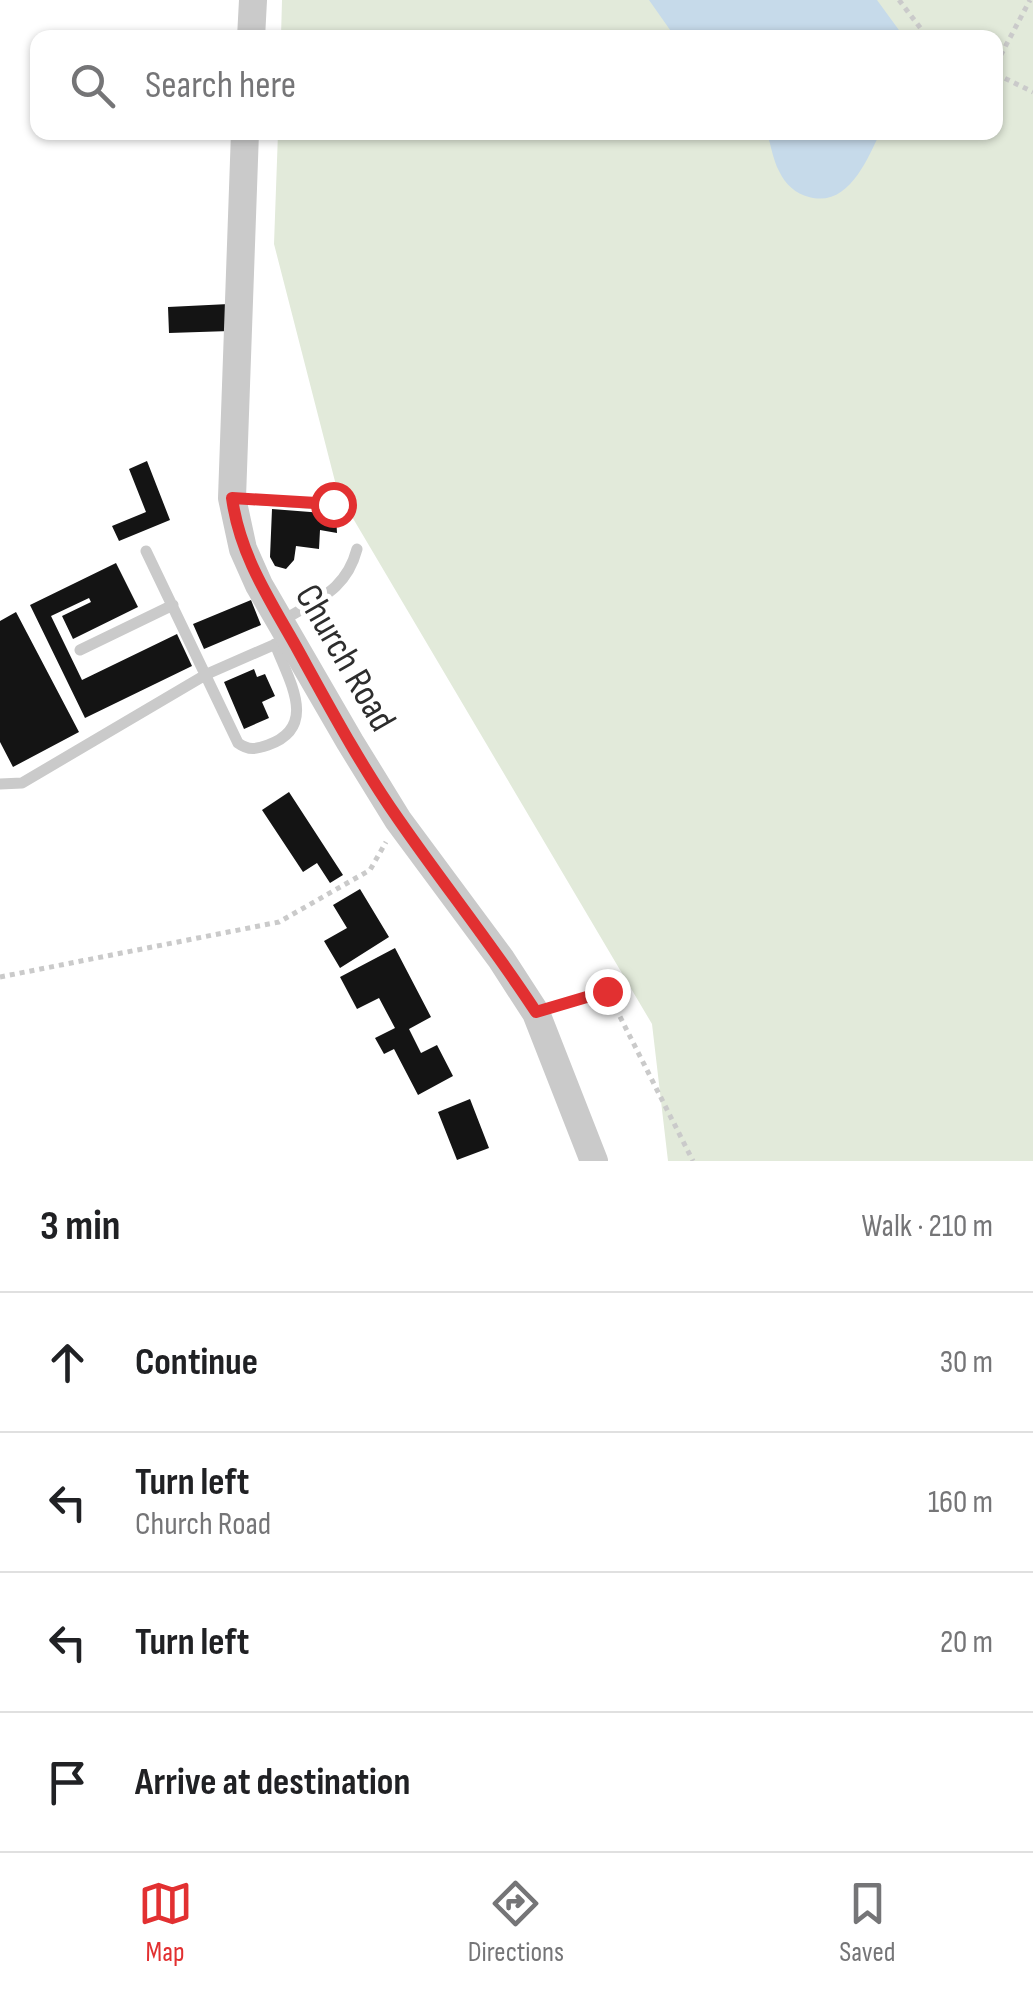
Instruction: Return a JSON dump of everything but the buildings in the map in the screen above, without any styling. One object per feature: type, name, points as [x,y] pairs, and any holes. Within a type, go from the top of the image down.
[{"type":"street","points":[[251,30],[253,0]]},
{"type":"street","name":"Church Road","points":[[246,140],[232,498],[243,549],[282,634],[398,820],[502,959],[536,1012],[594,1161]]},
{"type":"lane","points":[[232,498],[333,504]]},
{"type":"lane","points":[[0,784],[22,783],[282,634],[340,586],[352,569],[356,548]]},
{"type":"lane","points":[[146,550],[238,743],[246,749],[287,738],[297,716],[282,634]]},
{"type":"lane","points":[[80,650],[173,605]]},
{"type":"path","points":[[899,0],[922,30]]},
{"type":"path","points":[[1003,51],[1030,0]]},
{"type":"path","points":[[1003,77],[1033,92]]},
{"type":"path","points":[[0,976],[279,922],[370,870],[398,820]]},
{"type":"path","points":[[536,1012],[607,991],[693,1161]]},
{"type":"green space","points":[[282,0],[1033,0],[1033,1161],[668,1161],[652,1024],[338,493],[274,244],[278,140],[1003,140],[1003,30],[281,30]]},
{"type":"water","points":[[649,0],[877,0],[899,30],[670,30]]},
{"type":"water","points":[[769,140],[877,140],[845,189],[823,199],[795,191],[777,167]]},
{"type":"route","points":[[333,504],[232,498],[243,549],[259,584],[398,820],[502,959],[536,1012],[607,991]]}]
